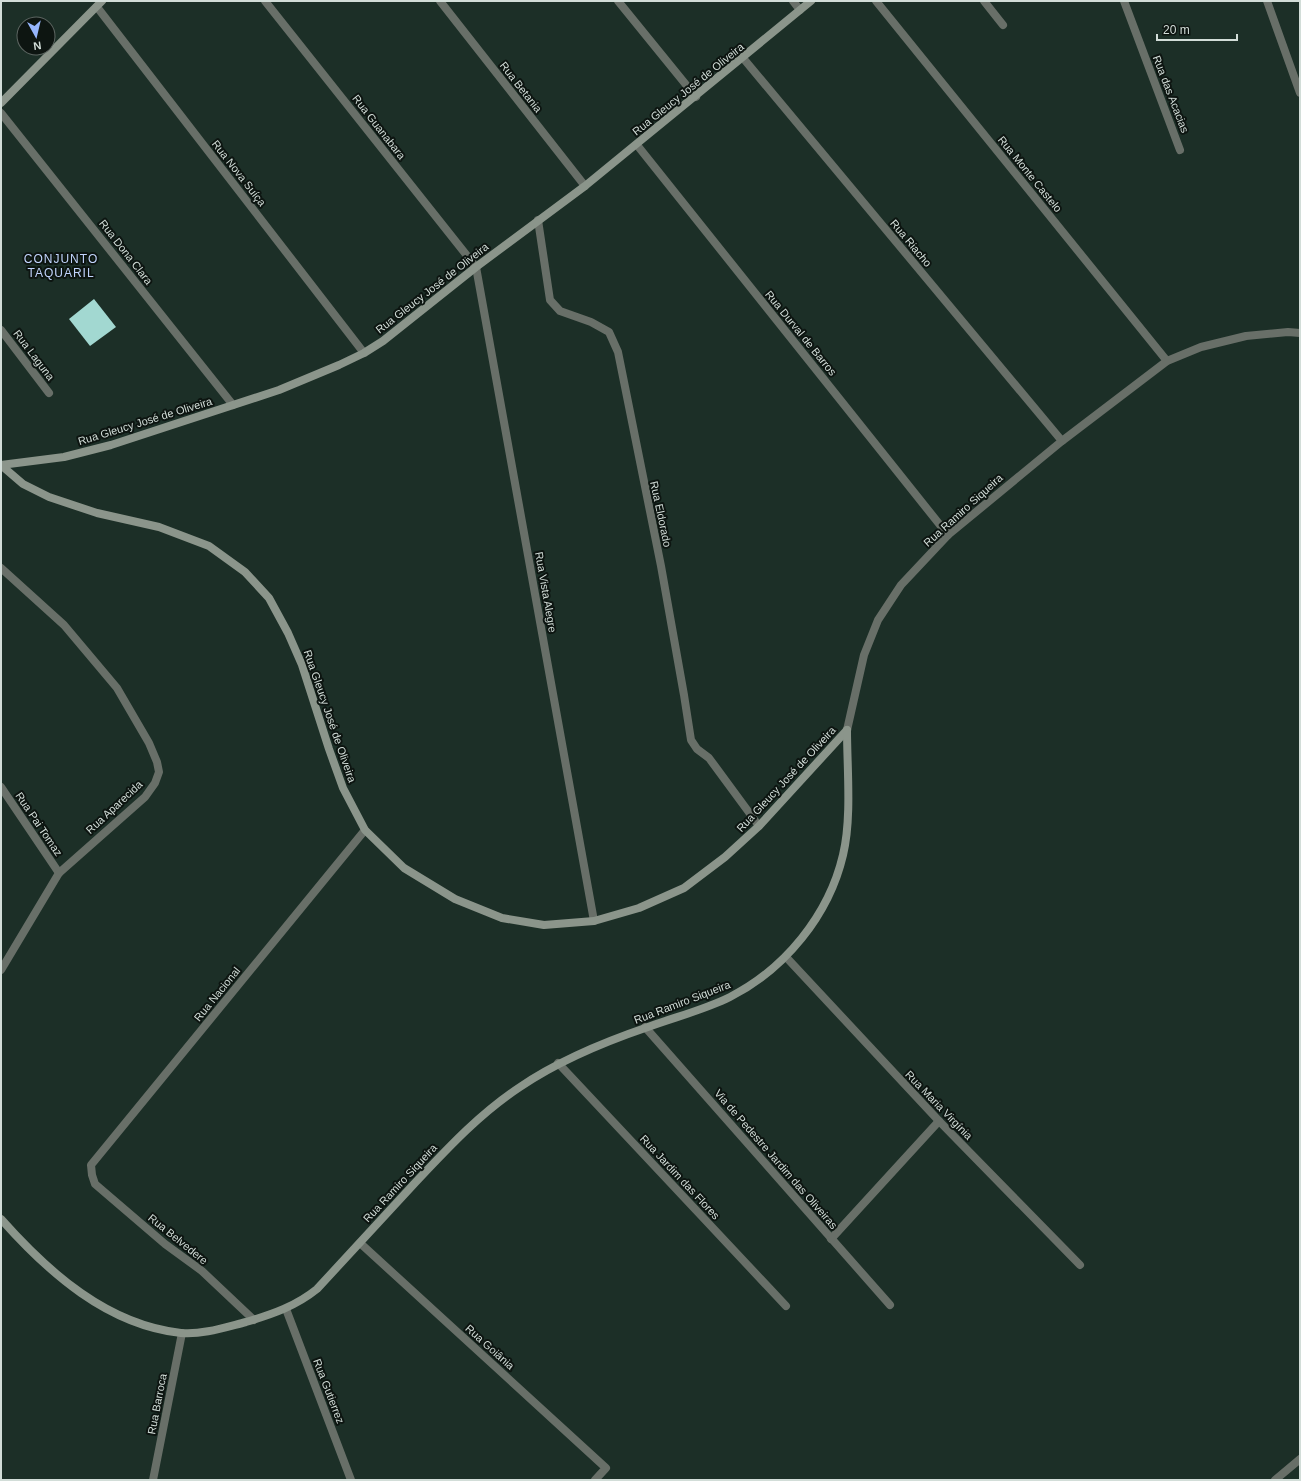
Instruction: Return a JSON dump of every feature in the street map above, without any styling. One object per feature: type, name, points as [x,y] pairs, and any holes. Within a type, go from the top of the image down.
[{"type":"street","name":"Rua Guanabara","points":[[264,1],[476,267]]},
{"type":"street","name":"Rua Betania","points":[[440,1],[585,186]]},
{"type":"street","points":[[618,1],[696,97]]},
{"type":"street","points":[[793,1],[800,10]]},
{"type":"street","name":"Rua Gleucy José de Oliveira","points":[[1,466],[64,457],[111,445],[285,388],[364,353],[384,341],[476,267],[585,186],[696,97],[811,1]]},
{"type":"street","name":"Rua Monte Castelo","points":[[876,1],[1167,361]]},
{"type":"street","points":[[984,1],[1003,25]]},
{"type":"street","name":"Rua das Acacias","points":[[1124,1],[1180,150]]},
{"type":"street","points":[[1267,1],[1300,93]]},
{"type":"street","points":[[1,103],[99,4]]},
{"type":"street","name":"Rua Nova Suíça","points":[[99,4],[364,353]]},
{"type":"street","name":"Rua Riacho","points":[[743,58],[1062,441]]},
{"type":"street","name":"Rua Dona Clara","points":[[1,113],[233,405]]},
{"type":"street","name":"Rua Durval de Barros","points":[[637,145],[948,535]]},
{"type":"street","name":"Rua Eldorado","points":[[538,220],[550,300],[560,311],[591,322],[609,332],[618,352],[662,574],[690,740],[697,749],[709,758],[759,826]]},
{"type":"street","name":"Rua Vista Alegre","points":[[476,267],[594,921]]},
{"type":"street","name":"Rua Laguna","points":[[1,330],[49,393]]},
{"type":"street","name":"Rua Ramiro Siqueira","points":[[1,1219],[26,1247],[63,1279],[110,1312],[147,1325],[182,1333],[219,1329],[254,1320],[302,1302],[317,1290],[450,1145],[485,1111],[520,1086],[558,1063],[645,1028],[687,1014],[730,997],[786,957],[803,937],[826,902],[844,854],[848,805],[846,730],[864,655],[878,620],[901,585],[948,535],[1062,441],[1167,361],[1201,347],[1246,336],[1288,332],[1300,333]]},
{"type":"street","name":"Rua Gleucy José de Oliveira","points":[[1,466],[23,484],[49,497],[97,513],[159,526],[209,546],[244,572],[269,598],[288,633],[302,665],[328,749],[343,788],[365,830],[404,868],[455,899],[502,918],[544,925],[594,921],[639,908],[684,888],[725,857],[759,826],[846,730]]},
{"type":"street","name":"Rua Aparecida","points":[[1,568],[64,625],[117,688],[149,743],[159,772],[155,783],[145,796],[59,873],[1,970]]},
{"type":"street","name":"Rua Pai Tomaz","points":[[1,788],[59,873]]},
{"type":"street","name":"Rua Nacional","points":[[92,1174],[91,1165],[365,830]]},
{"type":"street","name":"Rua Maria Virgínia","points":[[786,957],[939,1121],[1080,1265]]},
{"type":"street","name":"Via de Pedestre Jardim das Oliveiras","points":[[645,1028],[890,1305]]},
{"type":"street","name":"Rua Jardim das Flores","points":[[558,1063],[786,1306]]},
{"type":"street","points":[[831,1239],[939,1121]]},
{"type":"street","name":"Rua Belvedere","points":[[92,1174],[95,1184],[165,1244],[202,1272],[254,1320]]},
{"type":"street","name":"Rua Goiânia","points":[[360,1243],[606,1468],[595,1480]]},
{"type":"street","name":"Rua Gutierrez","points":[[286,1309],[351,1480]]},
{"type":"street","name":"Rua Barroca","points":[[153,1480],[182,1333]]},
{"type":"street","points":[[1275,1480],[1300,1459]]},
{"type":"building","points":[[94,299],[116,327],[90,346],[69,319]]},
{"type":"district","name":"CONJUNTO TAQUARIL","points":[[61,266]]}]
